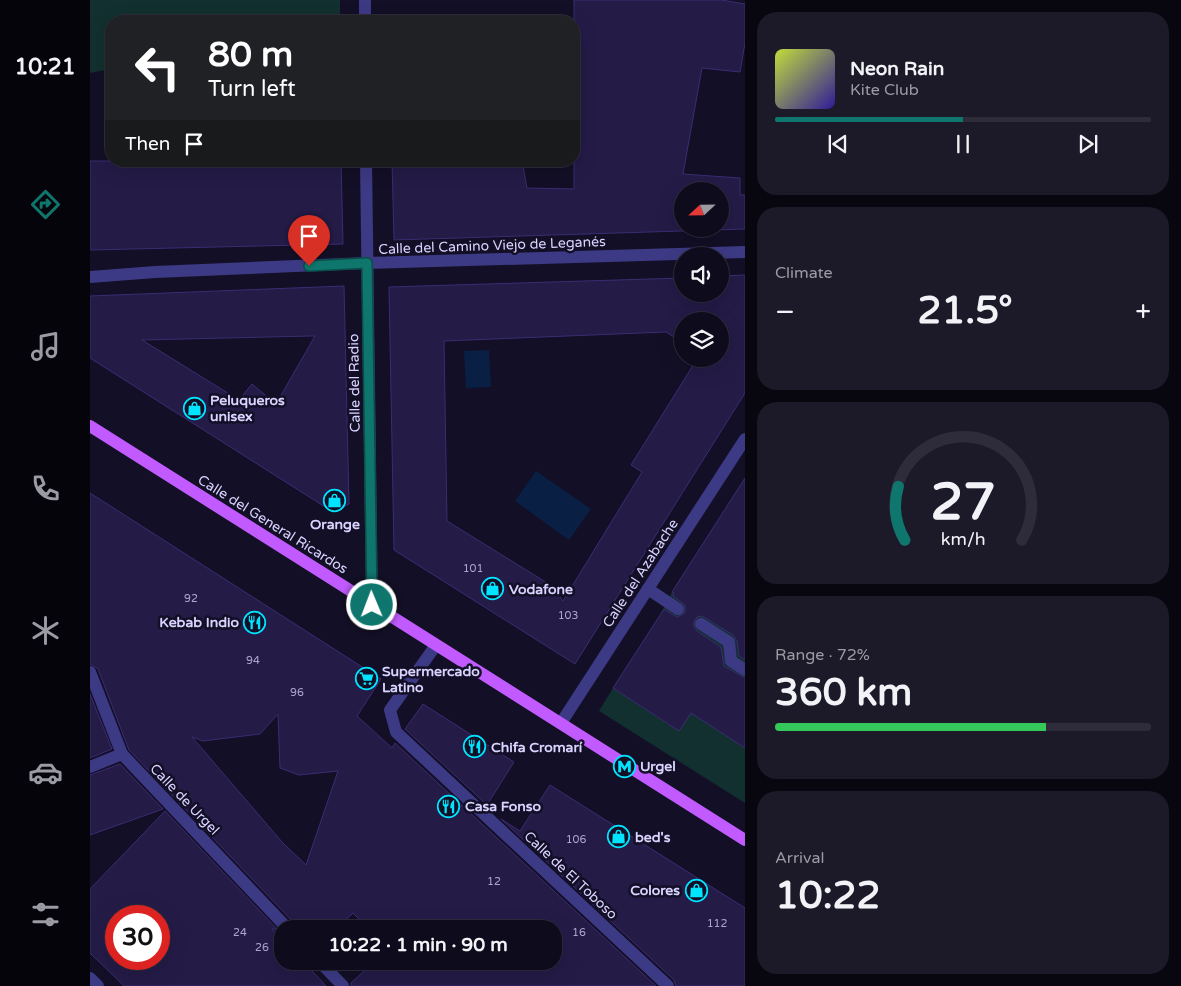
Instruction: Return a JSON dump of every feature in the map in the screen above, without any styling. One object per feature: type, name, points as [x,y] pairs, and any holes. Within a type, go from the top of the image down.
[{"type":"main road","name":"Calle del General Ricardos","points":[[90,426],[745,840]]},
{"type":"street","points":[[365,0],[365,15]]},
{"type":"street","name":"Calle del Radio","points":[[366,167],[372,605]]},
{"type":"street","name":"Calle del Camino Viejo de Leganés","points":[[90,277],[155,272],[367,263],[745,252]]},
{"type":"street","name":"Calle del Azabache","points":[[561,723],[745,440]]},
{"type":"street","points":[[648,589],[678,609]]},
{"type":"street","points":[[701,624],[729,642],[731,661],[745,670]]},
{"type":"street","name":"Calle de El Toboso","points":[[436,646],[390,710],[396,732],[668,986]]},
{"type":"street","name":"Calle de Urgel","points":[[90,672],[122,754],[279,920]]},
{"type":"street","points":[[90,767],[122,754]]},
{"type":"street","points":[[327,970],[342,986]]},
{"type":"street","points":[[90,978],[98,986]]},
{"type":"green space","points":[[90,0],[340,0],[340,15],[105,15],[105,70],[90,73]]},
{"type":"green space","points":[[672,592],[745,638],[745,803],[599,711],[613,688],[669,725],[719,651],[661,613]]},
{"type":"water","points":[[489,350],[491,387],[466,388],[464,351]]},
{"type":"water","points":[[536,471],[591,509],[569,540],[515,501]]},
{"type":"building","points":[[574,0],[722,0],[745,4],[745,43],[740,72],[702,68],[683,174],[740,178],[740,195],[745,195],[745,229],[729,230],[729,182],[674,182],[674,231],[394,240],[392,167],[523,167],[527,188],[574,189],[574,167],[580,167],[580,15],[574,15]]},
{"type":"building","points":[[90,161],[105,161],[105,167],[341,167],[343,244],[90,250]]},
{"type":"building","points":[[745,275],[745,393],[575,664],[394,550],[389,287],[674,278],[674,302],[729,302],[729,276]],"holes":[[[674,312],[729,312],[729,367],[692,367],[631,465],[642,472],[563,601],[552,586],[447,521],[444,341],[666,332],[674,337]]]},
{"type":"building","points":[[344,286],[349,504],[333,512],[90,358],[90,296]],"holes":[[[315,336],[276,404],[252,384],[239,400],[142,340]]]},
{"type":"building","points":[[745,478],[745,660],[739,656],[737,641],[733,635],[702,616],[697,617],[693,624],[697,631],[721,647],[724,666],[745,678],[745,748],[691,713],[679,731],[613,688],[664,609],[677,617],[685,613],[685,605],[673,596],[674,593],[672,592]]},
{"type":"building","points":[[90,493],[381,679],[357,716],[392,748],[395,743],[656,986],[351,986],[351,983],[365,970],[562,970],[562,920],[360,920],[353,913],[346,920],[291,920],[129,750],[98,669],[90,664]],"holes":[[[278,714],[280,768],[299,775],[338,771],[306,865],[282,842],[192,737],[203,741],[260,734]]]},
{"type":"building","points":[[90,694],[112,749],[90,758]]},
{"type":"building","points":[[423,704],[514,762],[487,805],[405,729]]},
{"type":"building","points":[[120,764],[163,809],[90,835],[90,775]]},
{"type":"building","points":[[550,785],[745,908],[745,986],[676,986],[674,980],[501,819],[520,831]]},
{"type":"building","points":[[165,811],[274,926],[274,929],[272,929],[274,931],[274,970],[311,970],[326,986],[124,986],[108,970],[170,970],[170,905],[105,905],[105,968],[90,953],[90,889]]},
{"type":"place","name":"Peluqueros unisex","points":[[194,408]]},
{"type":"place","name":"Orange","points":[[335,501]]},
{"type":"place","name":"Vodafone","points":[[493,589]]},
{"type":"place","name":"Kebab Indio","points":[[255,622]]},
{"type":"place","name":"Supermercado Latino","points":[[366,679]]},
{"type":"place","name":"Chifa Cromarí","points":[[475,747]]},
{"type":"place","name":"Urgel","points":[[624,766]]},
{"type":"place","name":"Casa Fonso","points":[[449,806]]},
{"type":"place","name":"bed's","points":[[619,837]]},
{"type":"place","name":"Colores","points":[[696,890]]},
{"type":"route","points":[[309,266],[367,263],[372,605]]}]
